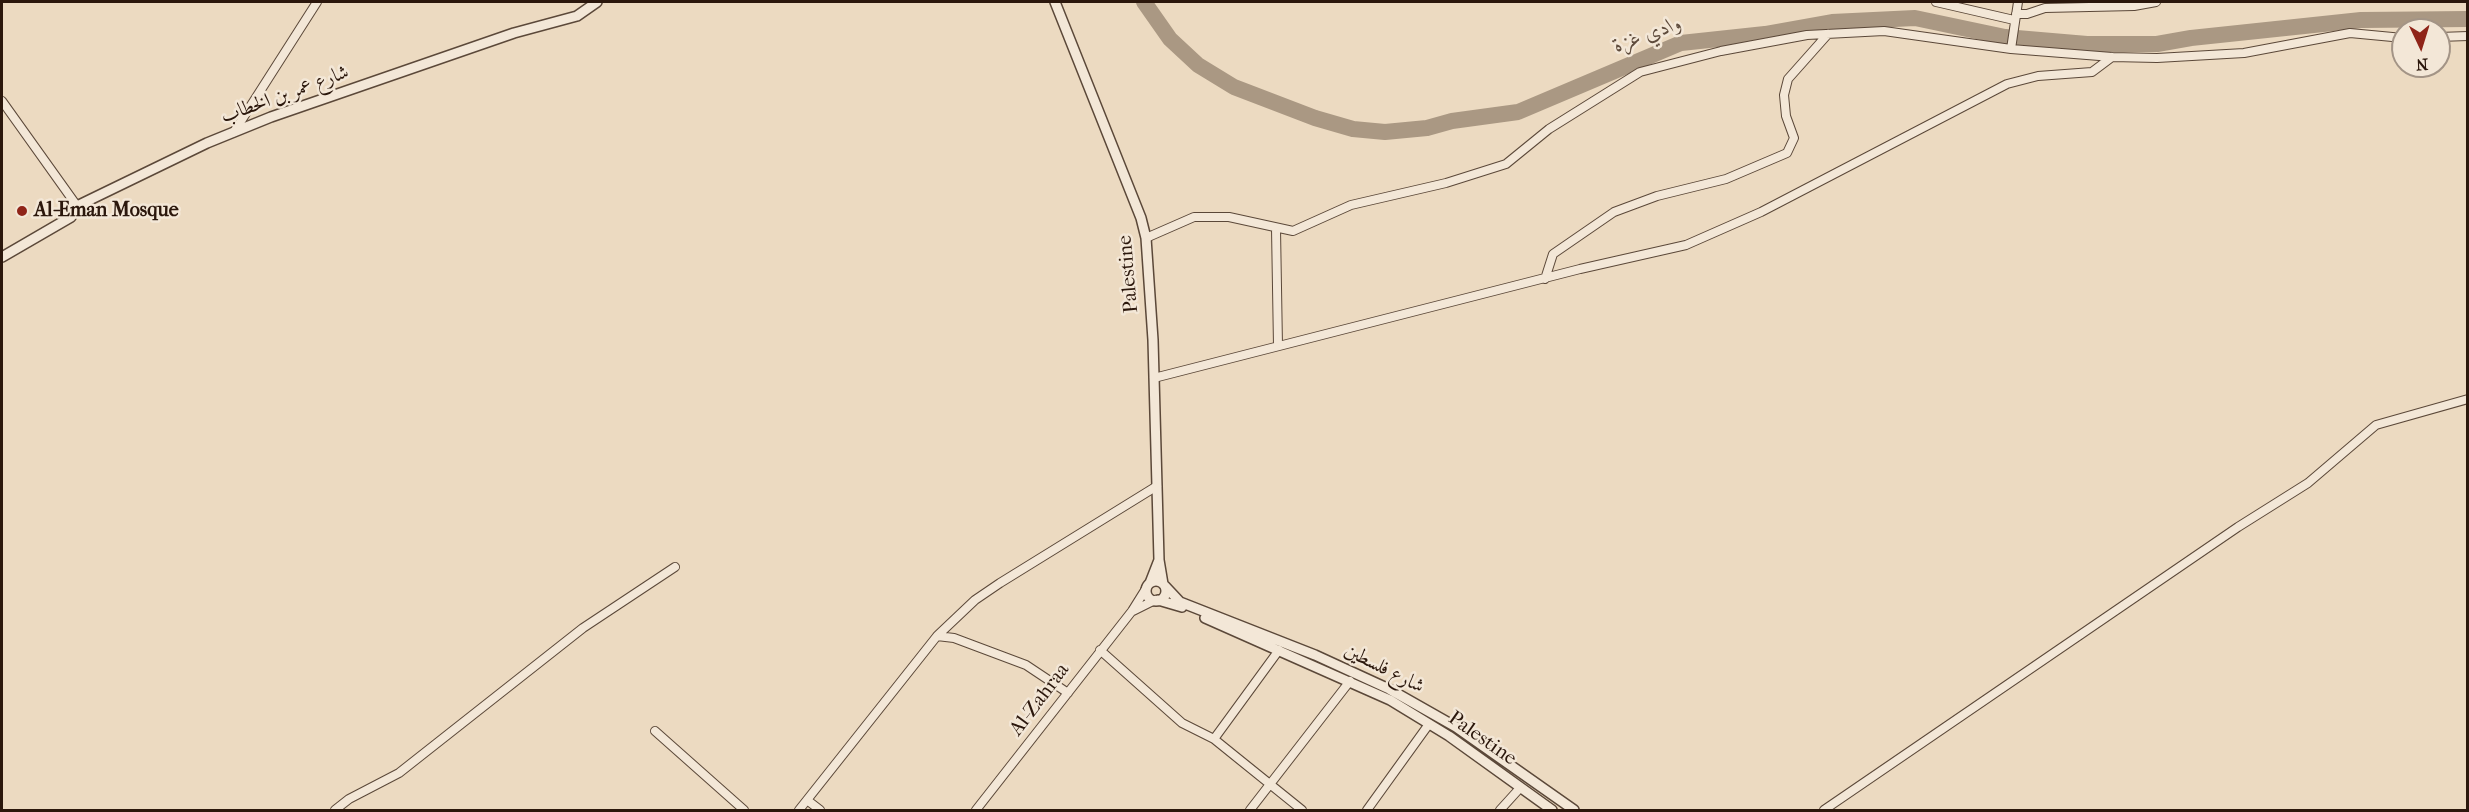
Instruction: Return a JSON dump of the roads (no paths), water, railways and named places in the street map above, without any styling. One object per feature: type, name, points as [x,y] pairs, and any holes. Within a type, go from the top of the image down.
[{"type":"street","points":[[233,133],[317,2]]},
{"type":"street","name":"شارع عمر بن الخطاب","points":[[2,257],[71,217],[77,206],[207,143],[271,117],[514,33],[577,16],[597,2]]},
{"type":"street","name":"Palestine","points":[[1056,2],[1141,218],[1146,238],[1154,378],[1159,560],[1164,585]]},
{"type":"street","points":[[1936,2],[2015,17],[2045,8],[2134,6],[2156,2]]},
{"type":"street","points":[[2011,46],[2018,2]]},
{"type":"street","points":[[1146,238],[1194,217],[1229,217],[1293,231],[1351,205],[1446,183],[1506,164],[1549,129],[1640,72],[1720,51],[1807,35],[1884,31],[2112,57],[2199,57],[2244,53],[2350,33],[2391,37]]},
{"type":"street","points":[[1545,279],[1553,254],[1614,212],[1657,196],[1726,179],[1787,153],[1794,138],[1786,116],[1784,95],[1788,79],[1827,34]]},
{"type":"street","points":[[2451,37],[2468,36]]},
{"type":"street","points":[[1154,378],[1696,241],[1761,212],[2007,84],[2038,76],[2092,72],[2112,57]]},
{"type":"street","points":[[2,101],[77,206]]},
{"type":"street","points":[[1276,229],[1278,346]]},
{"type":"street","points":[[1824,810],[2238,527],[2308,483],[2376,425],[2468,399]]},
{"type":"street","points":[[799,810],[937,636],[975,600],[1157,486]]},
{"type":"street","name":"Palestine","points":[[1149,585],[1159,560]]},
{"type":"street","points":[[335,810],[349,799],[399,773],[583,628],[675,567]]},
{"type":"street","points":[[1158,581],[1164,585],[1165,595],[1156,600],[1148,596],[1149,585],[1158,581]]},
{"type":"street","name":"Al-Zahraa","points":[[976,810],[1132,611],[1149,585]]},
{"type":"street","name":"شارع فلسطين","points":[[1164,585],[1180,602],[1315,655],[1399,695],[1456,727],[1574,810]]},
{"type":"street","name":"Palestine","points":[[1156,600],[1180,607],[1350,681],[1429,724],[1552,810]]},
{"type":"street","name":"Al-Zahraa","points":[[1132,611],[1156,600]]},
{"type":"street","points":[[937,636],[954,638],[1026,665],[1068,693]]},
{"type":"street","points":[[1100,650],[1182,723],[1214,739],[1302,810]]},
{"type":"street","points":[[1214,739],[1279,650]]},
{"type":"street","points":[[1250,810],[1350,681]]},
{"type":"street","points":[[1367,810],[1429,724]]},
{"type":"street","points":[[655,731],[744,810]]},
{"type":"street","points":[[1500,810],[1520,788]]},
{"type":"street","points":[[807,800],[820,810]]},
{"type":"waterway","name":"وادي غزة","points":[[1144,2],[1170,39],[1198,65],[1234,87],[1315,118],[1353,129],[1385,132],[1427,128],[1452,121],[1518,112],[1681,43],[1765,34],[1832,22],[1915,18],[2005,37],[2087,44],[2157,44],[2191,38],[2361,20],[2468,19]]},
{"type":"place","name":"Al-Eman Mosque","points":[[22,211]]}]
